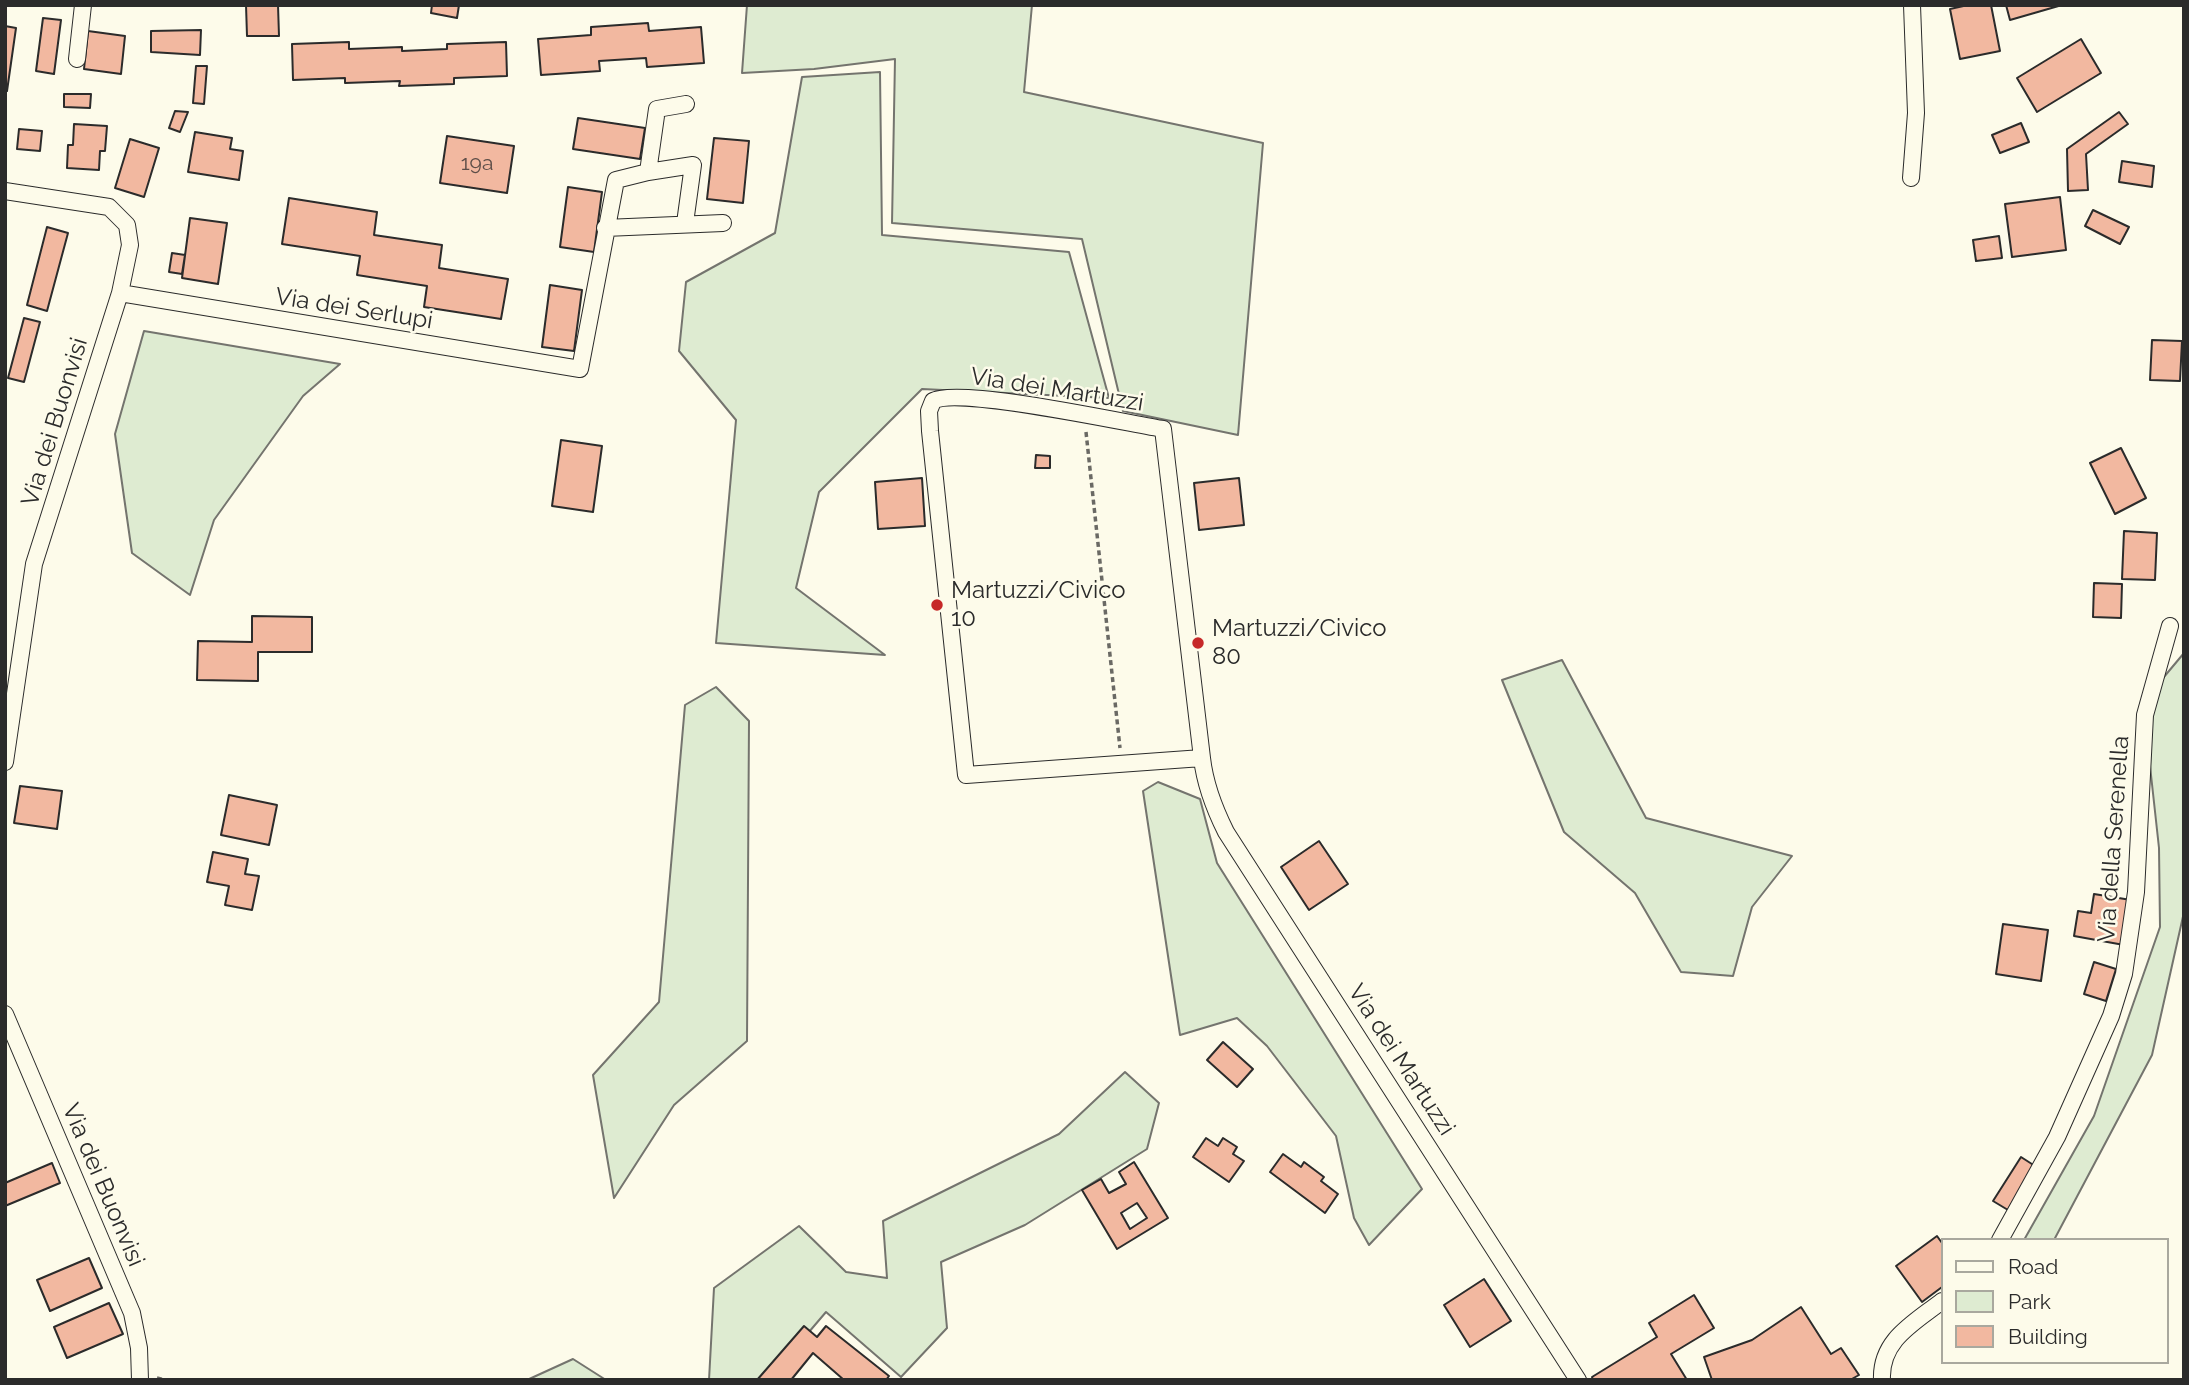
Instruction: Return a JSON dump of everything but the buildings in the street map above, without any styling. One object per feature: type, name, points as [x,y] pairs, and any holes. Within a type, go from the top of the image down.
[{"type":"street","points":[[77,59],[83,5]]},
{"type":"street","points":[[1911,178],[1916,113],[1912,5]]},
{"type":"street","points":[[648,172],[657,109],[686,104]]},
{"type":"street","points":[[685,223],[693,165],[616,180],[605,228],[723,223]]},
{"type":"street","name":"Via dei Buonvisi","points":[[5,191],[92,202],[109,207],[122,218],[130,245],[120,293],[34,564],[5,762]]},
{"type":"street","name":"Via dei Serlupi","points":[[120,293],[580,369],[605,228]]},
{"type":"street","name":"Via dei Martuzzi","points":[[1202,758],[966,775],[930,431],[931,405],[939,397],[1163,429],[1202,758],[1213,806],[1226,832],[1578,1380]]},
{"type":"street","name":"Via della Serenella","points":[[2001,1238],[2057,1137],[2111,1016],[2124,974],[2136,892],[2144,715],[2170,626]]},
{"type":"street","name":"Via dei Buonvisi","points":[[5,1014],[132,1313],[139,1348],[140,1380]]},
{"type":"street","points":[[1882,1380],[1881,1368],[1889,1345],[1940,1303]]},
{"type":"path","points":[[1084,416],[1121,764]]},
{"type":"green space","points":[[747,5],[1032,5],[1024,92],[1263,143],[1238,435],[1123,411],[1082,239],[892,223],[895,59],[814,69],[742,73]]},
{"type":"green space","points":[[880,72],[882,235],[1069,252],[1109,398],[922,389],[819,492],[796,588],[885,655],[716,643],[736,420],[679,351],[686,282],[775,233],[802,77]]},
{"type":"green space","points":[[144,331],[340,364],[303,396],[214,520],[190,595],[132,553],[115,434]]},
{"type":"green space","points":[[2184,653],[2184,912],[2152,1055],[2055,1238],[2025,1238],[2094,1116],[2160,927],[2159,848],[2143,702]]},
{"type":"green space","points":[[1562,660],[1646,818],[1792,856],[1752,907],[1733,976],[1681,972],[1635,893],[1564,832],[1502,680]]},
{"type":"green space","points":[[716,687],[749,721],[747,1041],[674,1105],[614,1198],[593,1075],[659,1002],[685,705]]},
{"type":"green space","points":[[1158,782],[1200,799],[1217,863],[1422,1189],[1369,1245],[1354,1218],[1336,1136],[1267,1046],[1237,1018],[1180,1035],[1143,791]]},
{"type":"green space","points":[[1125,1072],[1159,1103],[1147,1149],[1025,1225],[941,1262],[947,1328],[901,1377],[826,1312],[768,1380],[709,1380],[714,1288],[799,1226],[846,1272],[887,1278],[883,1221],[1059,1134]]},
{"type":"green space","points":[[573,1359],[606,1380],[527,1380]]},
{"type":"place","name":"Martuzzi/Civico 10","points":[[937,605]]},
{"type":"place","name":"Martuzzi/Civico 80","points":[[1198,643]]}]
